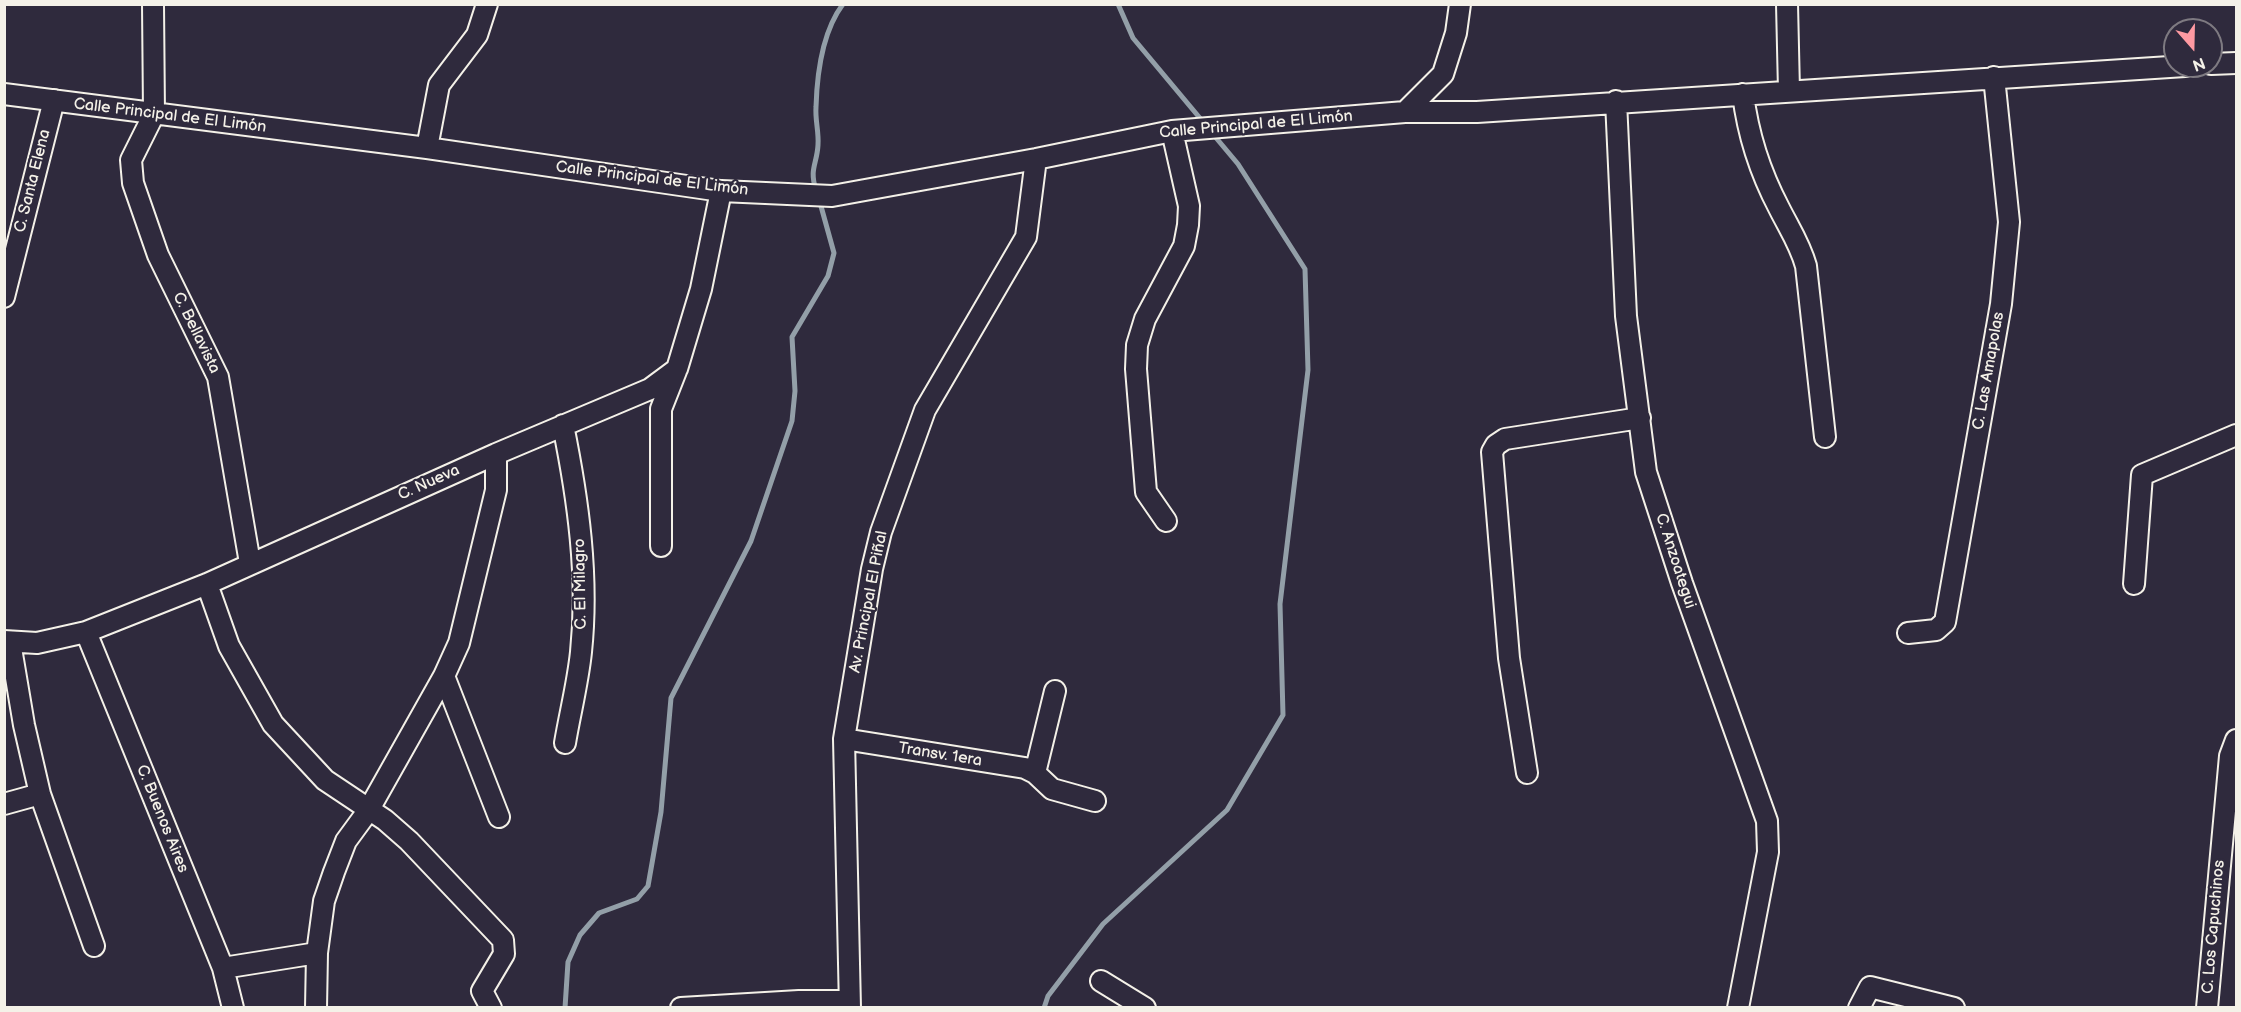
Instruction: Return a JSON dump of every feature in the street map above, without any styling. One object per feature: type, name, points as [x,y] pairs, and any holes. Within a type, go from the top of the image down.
[{"type":"street","points":[[153,4],[154,114]]},
{"type":"street","points":[[427,148],[439,85],[477,35],[487,4]]},
{"type":"street","points":[[1405,112],[1443,74],[1456,33],[1460,4]]},
{"type":"street","points":[[1787,4],[1789,91]]},
{"type":"street","name":"Calle Principal de El Limón","points":[[4,93],[427,148],[722,191],[830,196],[1036,159],[1172,131],[1405,112],[1477,112],[1616,101],[2163,67]]},
{"type":"street","name":"C. Las Amapolas","points":[[1908,633],[1936,630],[1945,622],[2001,304],[2009,222],[1994,77]]},
{"type":"street","points":[[1743,94],[1755,154],[1780,212],[1801,246],[1806,266],[1825,437]]},
{"type":"street","name":"C. Santa Elena","points":[[4,297],[54,100]]},
{"type":"street","name":"C. Anzoategui","points":[[1616,101],[1626,316],[1646,472],[1682,584],[1767,821],[1768,852],[1738,1008]]},
{"type":"street","name":"C. Bellavista","points":[[154,114],[131,160],[133,183],[158,255],[218,377],[250,563]]},
{"type":"street","points":[[1166,521],[1146,492],[1136,369],[1137,345],[1145,319],[1184,246],[1188,225],[1189,206],[1172,131]]},
{"type":"street","name":"Av. Principal El Piñal","points":[[849,1004],[844,739],[872,569],[881,532],[925,410],[1026,237],[1036,159]]},
{"type":"street","points":[[661,546],[661,409],[677,369],[701,289],[722,191]]},
{"type":"street","name":"C. Nueva","points":[[7,642],[37,643],[86,632],[207,584],[496,453],[650,389],[677,369]]},
{"type":"street","points":[[1527,773],[1509,658],[1492,452],[1496,445],[1505,438],[1640,418]]},
{"type":"street","name":"C. El Milagro","points":[[563,425],[578,503],[582,570],[581,652],[565,742]]},
{"type":"street","points":[[2134,585],[2142,475],[2236,435]]},
{"type":"street","points":[[315,1008],[317,953],[324,901],[333,872],[346,841],[368,810],[444,676],[459,643],[496,490],[496,453]]},
{"type":"street","points":[[207,584],[229,646],[273,724],[325,780],[385,820],[409,841],[503,940],[504,954],[482,991],[491,1008]]},
{"type":"street","name":"C. Buenos Aires","points":[[86,632],[223,968],[233,1008]]},
{"type":"street","points":[[7,642],[40,795],[94,946]]},
{"type":"street","points":[[444,676],[500,817]]},
{"type":"street","points":[[1055,692],[1035,773],[1052,789],[1095,801]]},
{"type":"street","name":"Transv. 1era","points":[[844,739],[1025,768],[1035,773]]},
{"type":"street","name":"C. Los Capuchinos","points":[[2207,1008],[2230,756],[2236,740]]},
{"type":"street","points":[[4,804],[40,795]]},
{"type":"street","points":[[223,968],[317,953]]},
{"type":"street","points":[[1101,981],[1145,1008]]},
{"type":"street","points":[[1859,1008],[1870,987],[1954,1008]]},
{"type":"street","points":[[681,1008],[799,1000],[849,1004]]},
{"type":"waterway","points":[[816,190],[813,172],[818,145],[816,112],[819,67],[825,40],[843,4]]},
{"type":"waterway","points":[[1118,4],[1133,38],[1204,123]]},
{"type":"waterway","points":[[1044,1008],[1048,996],[1103,924],[1227,810],[1283,715],[1280,604],[1308,370],[1305,269],[1238,164],[1212,133]]},
{"type":"waterway","points":[[565,1008],[568,962],[580,935],[599,913],[637,899],[648,886],[661,812],[671,698],[751,541],[792,421],[795,391],[792,337],[828,276],[834,253],[819,199]]}]
